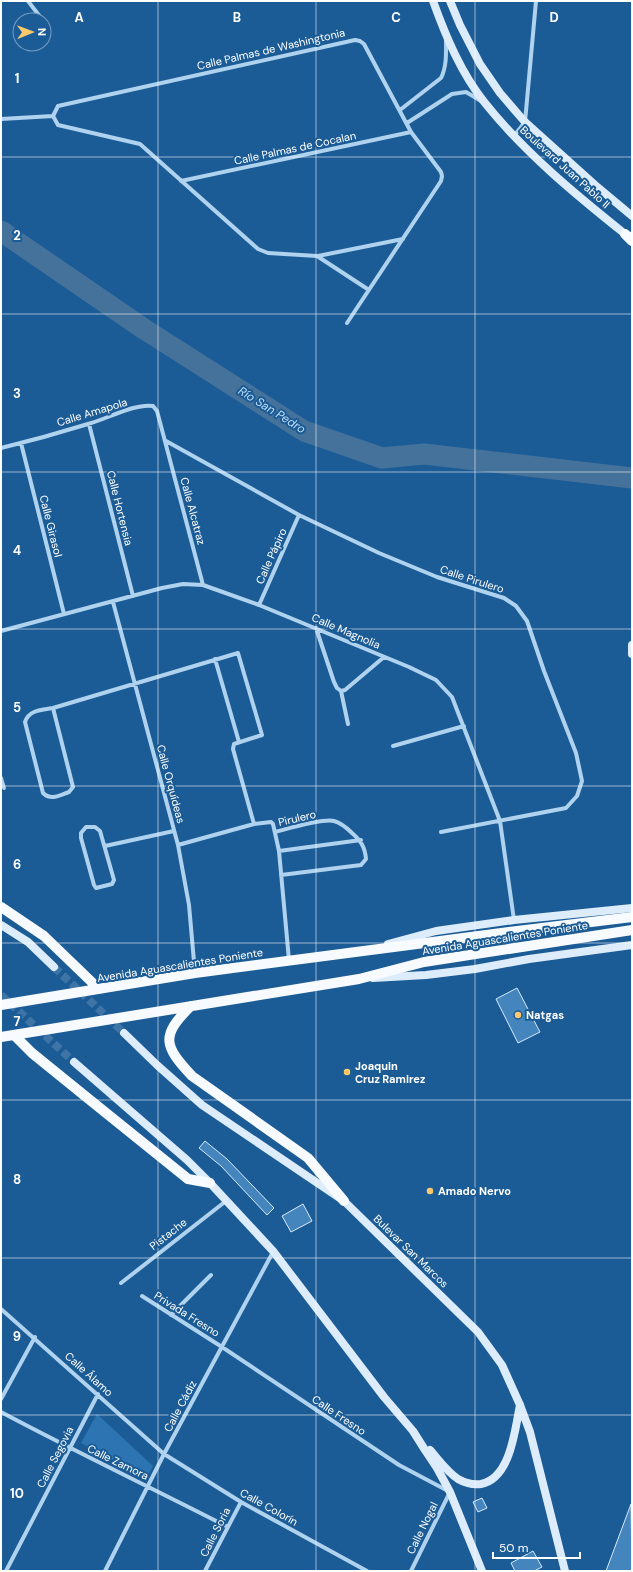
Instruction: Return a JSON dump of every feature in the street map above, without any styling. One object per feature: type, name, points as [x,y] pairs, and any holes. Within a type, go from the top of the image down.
[{"type":"main road","points":[[1,907],[44,936],[99,989]]},
{"type":"main road","name":"Avenida Aguascalientes Poniente","points":[[1,1005],[195,973],[632,917]]},
{"type":"main road","name":"Avenida Aguascalientes Poniente","points":[[1,1037],[359,979],[424,962],[632,930]]},
{"type":"main road","points":[[191,1006],[177,1020],[172,1028],[170,1048],[176,1059],[192,1076],[308,1158],[344,1201]]},
{"type":"main road","points":[[14,1035],[32,1052],[188,1180],[210,1182]]},
{"type":"street","points":[[28,1],[36,12]]},
{"type":"street","name":"Boulevard Juan Pablo II","points":[[433,1],[446,37],[463,70],[484,103],[523,146],[585,202],[630,237]]},
{"type":"street","name":"Boulevard Juan Pablo II","points":[[450,1],[460,25],[480,64],[500,94],[525,122],[632,216]]},
{"type":"street","points":[[514,136],[525,122],[536,1]]},
{"type":"street","points":[[400,110],[441,78],[444,72],[446,56],[446,37]]},
{"type":"street","name":"Calle Palmas de Washingtonia","points":[[53,116],[58,106],[355,40],[360,41],[364,44],[411,132],[441,172],[442,176],[441,181],[347,323]]},
{"type":"street","points":[[407,123],[452,94],[466,92],[484,103]]},
{"type":"street","points":[[1,119],[53,116],[58,125],[140,144],[258,249],[268,253],[317,256],[403,239]]},
{"type":"street","name":"Calle Palmas de Cocalan","points":[[182,181],[411,132]]},
{"type":"street","points":[[317,256],[370,290]]},
{"type":"street","name":"Calle Amapola","points":[[1,448],[89,424],[147,405],[153,406],[158,412],[166,441]]},
{"type":"street","name":"Calle Hortensia","points":[[89,424],[133,596]]},
{"type":"street","name":"Calle Pirulero","points":[[166,441],[299,515],[379,553],[437,577],[504,598],[516,606],[528,621],[544,671],[576,753],[582,781],[577,796],[566,808],[441,832]]},
{"type":"street","name":"Calle Alcatraz","points":[[166,441],[203,585]]},
{"type":"street","name":"Calle Girasol","points":[[21,443],[64,614]]},
{"type":"street","name":"Calle Pápiro","points":[[259,605],[299,515]]},
{"type":"street","name":"Calle Magnolia","points":[[1,631],[184,584],[203,585],[259,605],[316,628],[410,667],[436,680],[452,697],[500,821],[514,920]]},
{"type":"street","name":"Calle Orquídeas","points":[[113,602],[178,845],[188,905],[195,973]]},
{"type":"street","points":[[316,628],[334,682],[337,688],[341,691],[348,724]]},
{"type":"street","points":[[632,645],[632,654]]},
{"type":"street","points":[[53,708],[73,787],[69,792],[51,798],[47,797],[43,793],[25,722],[27,717],[32,712],[53,708],[238,653],[262,735],[234,744],[233,749],[254,824]]},
{"type":"street","points":[[341,691],[345,690],[384,657]]},
{"type":"street","points":[[215,659],[239,742]]},
{"type":"street","points":[[393,746],[464,726]]},
{"type":"street","points":[[1,778],[4,788]]},
{"type":"street","name":"Pirulero","points":[[281,875],[361,865],[366,859],[365,850],[360,840],[345,826],[332,821],[324,821],[275,832],[279,851],[281,875],[289,960]]},
{"type":"street","points":[[178,845],[254,824],[270,822],[273,824],[275,832]]},
{"type":"street","points":[[86,827],[95,827],[100,831],[105,846],[114,883],[96,888],[81,838],[81,833],[86,827]]},
{"type":"street","points":[[105,846],[174,831]]},
{"type":"street","points":[[279,851],[360,840]]},
{"type":"street","name":"Avenida Aguascalientes Poniente","points":[[363,951],[436,931],[514,920],[632,908]]},
{"type":"street","points":[[1,925],[28,942],[54,967]]},
{"type":"street","name":"Avenida Aguascalientes Poniente","points":[[359,979],[426,975],[468,970],[529,959],[632,945]]},
{"type":"street","name":"Bulevar San Marcos","points":[[124,1033],[157,1066],[202,1105],[344,1201],[478,1332],[502,1365],[530,1432],[565,1571]]},
{"type":"street","points":[[74,1062],[187,1160],[210,1182],[273,1251],[379,1390],[413,1432],[456,1478],[466,1483],[477,1484],[487,1482],[497,1475],[511,1448],[520,1405]]},
{"type":"street","name":"Pistache","points":[[121,1283],[226,1200]]},
{"type":"street","name":"Calle Cádiz","points":[[105,1571],[164,1454],[273,1251]]},
{"type":"street","points":[[171,1315],[211,1275]]},
{"type":"street","name":"Privada Fresno","points":[[142,1296],[222,1347]]},
{"type":"street","name":"Calle Álamo","points":[[1,1309],[35,1337],[164,1454]]},
{"type":"street","points":[[1,1399],[35,1337]]},
{"type":"street","name":"Calle Fresno","points":[[222,1347],[399,1466],[450,1492]]},
{"type":"street","name":"Calle Segovia","points":[[6,1571],[98,1394]]},
{"type":"street","name":"Calle Zamora","points":[[1,1412],[69,1448],[228,1527]]},
{"type":"street","points":[[413,1432],[437,1468],[450,1492],[482,1571]]},
{"type":"street","name":"Calle Colorín","points":[[164,1454],[241,1502],[367,1571]]},
{"type":"street","name":"Calle Nogal","points":[[411,1571],[450,1492]]},
{"type":"street","name":"Calle Soria","points":[[205,1571],[241,1502]]},
{"type":"shaded area","points":[[97,1414],[153,1466],[147,1477],[81,1443]]},
{"type":"building","name":"Natgas","points":[[517,988],[540,1032],[518,1043],[496,999]]},
{"type":"building","points":[[205,1141],[227,1159],[274,1208],[267,1215],[221,1166],[199,1148]]},
{"type":"building","points":[[303,1204],[312,1221],[291,1232],[282,1216]]},
{"type":"building","points":[[482,1498],[487,1508],[478,1512],[473,1502]]},
{"type":"building","points":[[631,1504],[632,1571],[606,1571]]},
{"type":"building","points":[[533,1551],[542,1567],[534,1571],[515,1571],[511,1563]]},
{"type":"waterway","name":"Río San Pedro","points":[[1,231],[144,329],[304,431],[382,458],[424,454],[632,478]]},
{"type":"tunnel","points":[[54,967],[124,1033]]},
{"type":"tunnel","points":[[1,995],[74,1062]]},
{"type":"place","name":"Natgas","points":[[518,1015]]},
{"type":"place","name":"Joaquin Cruz Ramirez","points":[[347,1072]]},
{"type":"place","name":"Amado Nervo","points":[[430,1191]]}]
